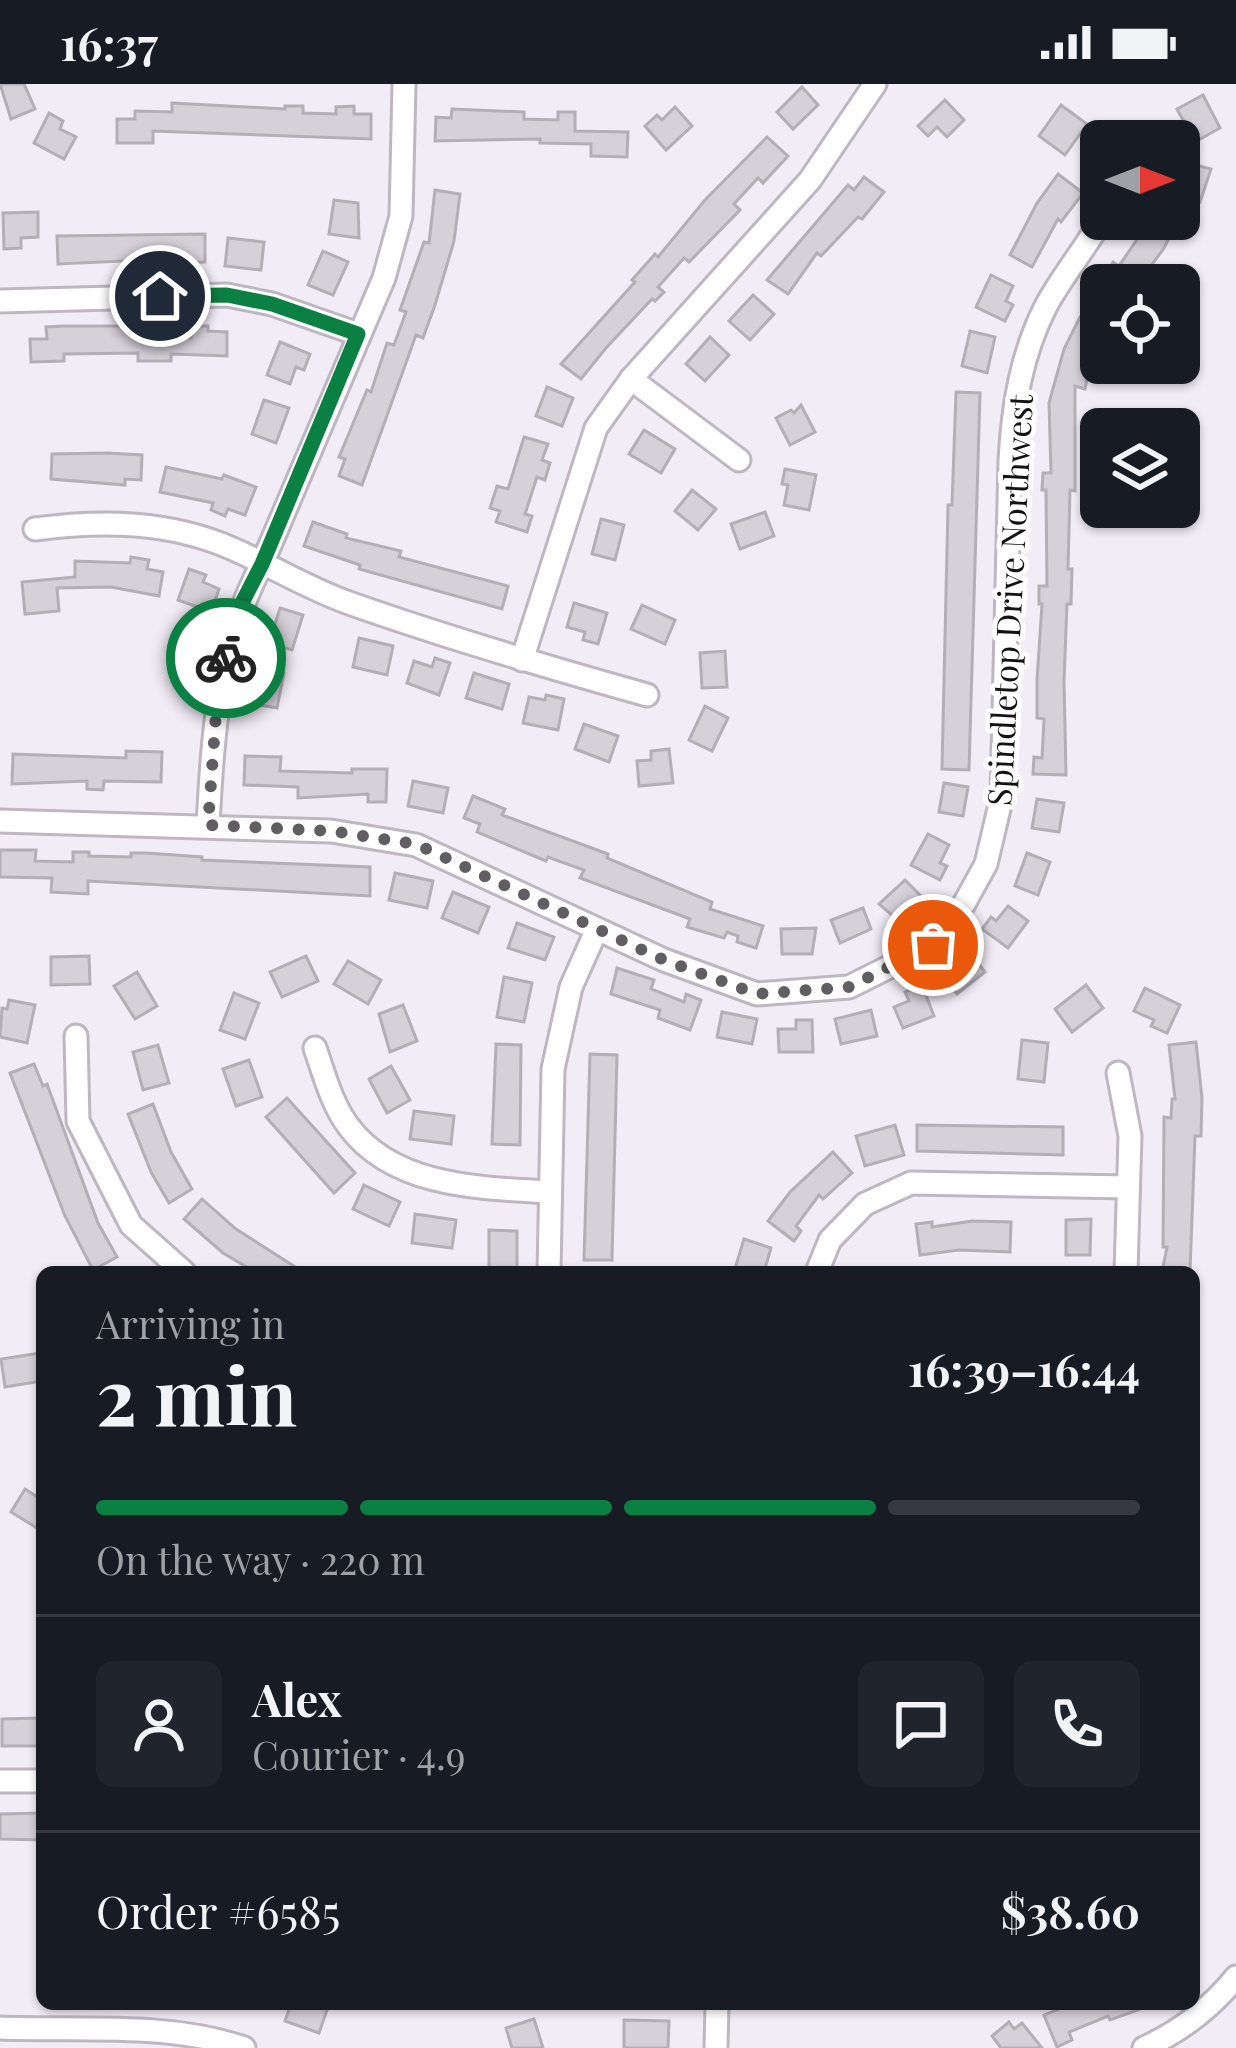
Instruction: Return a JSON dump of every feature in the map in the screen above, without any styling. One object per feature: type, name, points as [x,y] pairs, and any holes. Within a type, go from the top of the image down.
[{"type":"street","points":[[208,825],[218,685],[243,601],[384,278],[401,216],[404,84]]},
{"type":"street","points":[[523,660],[596,428],[632,379],[810,180],[875,84]]},
{"type":"street","name":"Spindletop Drive Northwest","points":[[0,821],[331,831],[416,844],[664,960],[757,994],[849,987],[933,945],[986,864],[1002,796],[1010,460],[1016,394],[1032,338],[1048,304],[1089,240]]},
{"type":"street","points":[[0,302],[227,295],[272,304],[358,334]]},
{"type":"street","points":[[632,379],[739,460]]},
{"type":"street","points":[[35,529],[91,521],[146,525],[230,548],[341,601],[647,695]]},
{"type":"street","points":[[549,1266],[553,1069],[572,987],[597,929]]},
{"type":"street","points":[[76,1036],[77,1120],[131,1225],[177,1266]]},
{"type":"street","points":[[315,1048],[348,1126],[382,1160],[434,1180],[549,1192]]},
{"type":"street","points":[[1118,1073],[1130,1136],[1126,1266]]},
{"type":"street","points":[[819,1266],[830,1240],[865,1204],[911,1184],[1128,1187]]},
{"type":"street","points":[[0,1780],[36,1781]]},
{"type":"street","points":[[1144,2048],[1170,2036],[1216,2002],[1236,1977]]},
{"type":"street","points":[[716,2048],[717,2010]]},
{"type":"street","points":[[0,2028],[92,2040],[219,2040],[244,2048]]},
{"type":"building","points":[[0,84],[24,84],[35,109],[11,119]]},
{"type":"building","points":[[802,87],[818,105],[793,129],[777,112]]},
{"type":"building","points":[[1203,95],[1220,128],[1200,139],[1200,120],[1183,120],[1177,109]]},
{"type":"building","points":[[945,100],[964,120],[947,137],[937,127],[928,136],[918,126]]},
{"type":"building","points":[[172,103],[303,106],[303,113],[336,114],[336,107],[354,106],[354,114],[371,114],[371,139],[153,131],[153,143],[117,143],[117,119],[135,119],[135,111],[172,112]]},
{"type":"building","points":[[1061,105],[1082,120],[1080,134],[1065,155],[1039,136]]},
{"type":"building","points":[[675,107],[692,126],[666,150],[645,126],[657,115],[662,120]]},
{"type":"building","points":[[452,109],[524,112],[524,119],[558,120],[558,112],[575,112],[575,131],[628,132],[627,157],[591,156],[591,144],[540,143],[540,139],[435,141],[436,117],[451,118]]},
{"type":"building","points":[[49,113],[63,121],[60,129],[76,137],[64,159],[34,143]]},
{"type":"building","points":[[767,137],[788,156],[734,204],[740,210],[689,262],[684,258],[658,287],[664,292],[652,299],[581,379],[561,364],[655,254],[658,257]]},
{"type":"building","points":[[1200,166],[1211,169],[1200,202]]},
{"type":"building","points":[[1058,174],[1080,191],[1032,267],[1010,255]]},
{"type":"building","points":[[864,177],[884,192],[862,219],[858,217],[821,256],[817,253],[788,294],[767,280],[848,185],[854,190]]},
{"type":"building","points":[[435,190],[460,194],[454,241],[423,338],[416,335],[362,485],[339,476],[345,459],[339,457],[367,390],[371,392],[387,343],[394,345],[406,312],[400,310],[424,242],[429,243]]},
{"type":"building","points":[[334,200],[358,203],[359,238],[329,234]]},
{"type":"building","points":[[38,212],[38,237],[21,238],[21,248],[4,249],[3,213]]},
{"type":"building","points":[[205,234],[205,262],[189,263],[189,258],[58,264],[57,236]]},
{"type":"building","points":[[228,238],[264,242],[261,270],[225,266]]},
{"type":"building","points":[[1137,240],[1168,240],[1152,264],[1120,264]]},
{"type":"building","points":[[323,251],[348,262],[333,295],[308,285]]},
{"type":"building","points":[[991,275],[1013,286],[1006,301],[1013,305],[1005,321],[976,307]]},
{"type":"building","points":[[753,295],[774,314],[750,340],[729,321]]},
{"type":"building","points":[[1080,317],[1080,384],[1086,384],[1085,389],[1075,386],[1075,491],[1070,490],[1068,569],[1072,569],[1071,604],[1067,604],[1064,681],[1066,775],[1033,774],[1034,757],[1042,758],[1044,719],[1037,718],[1039,586],[1047,586],[1043,473],[1051,473],[1049,403],[1064,349]]},
{"type":"building","points":[[155,326],[155,338],[191,338],[191,326],[227,332],[227,356],[171,354],[171,361],[138,361],[138,353],[64,354],[64,361],[31,362],[30,339],[47,339],[46,327]]},
{"type":"building","points":[[970,331],[995,337],[987,373],[962,366]]},
{"type":"building","points":[[710,337],[729,355],[705,381],[686,364]]},
{"type":"building","points":[[280,342],[310,354],[304,370],[296,367],[290,384],[267,375]]},
{"type":"building","points":[[547,387],[573,398],[562,426],[536,416]]},
{"type":"building","points":[[956,392],[980,393],[969,770],[942,769],[948,505],[952,505]]},
{"type":"building","points":[[264,400],[289,408],[276,443],[252,434]]},
{"type":"building","points":[[801,405],[815,432],[790,445],[776,418],[791,410],[794,413]]},
{"type":"building","points":[[644,430],[675,449],[661,473],[629,454]]},
{"type":"building","points":[[524,437],[548,444],[542,460],[550,463],[545,480],[537,477],[525,514],[532,516],[527,532],[496,522],[500,511],[490,508],[497,486],[508,489]]},
{"type":"building","points":[[52,454],[142,455],[141,480],[125,479],[125,485],[51,479]]},
{"type":"building","points":[[166,467],[222,479],[224,475],[256,487],[245,515],[228,509],[225,516],[211,510],[213,503],[160,492]]},
{"type":"building","points":[[785,469],[816,475],[809,510],[784,505]]},
{"type":"building","points":[[692,490],[716,509],[698,530],[675,511]]},
{"type":"building","points":[[765,512],[774,536],[740,549],[731,524]]},
{"type":"building","points":[[601,519],[624,525],[615,560],[592,554]]},
{"type":"building","points":[[313,522],[347,534],[346,538],[401,551],[399,557],[508,586],[502,609],[359,569],[360,565],[304,546]]},
{"type":"building","points":[[131,557],[149,560],[147,569],[163,572],[159,596],[111,587],[57,588],[59,611],[25,614],[22,582],[75,577],[75,561],[130,563]]},
{"type":"building","points":[[189,569],[206,575],[203,582],[219,589],[211,612],[178,600]]},
{"type":"building","points":[[574,603],[607,613],[598,644],[583,640],[585,632],[567,627]]},
{"type":"building","points":[[642,605],[675,620],[665,644],[631,629]]},
{"type":"building","points":[[280,608],[303,615],[292,650],[269,643]]},
{"type":"building","points":[[359,638],[393,646],[387,675],[353,667]]},
{"type":"building","points":[[725,651],[727,687],[702,688],[700,653]]},
{"type":"building","points":[[435,658],[450,663],[439,695],[407,683],[414,661],[432,667]]},
{"type":"building","points":[[253,667],[284,673],[277,708],[254,704]]},
{"type":"building","points":[[474,673],[509,684],[502,709],[466,698]]},
{"type":"building","points":[[546,695],[564,699],[558,730],[523,723],[529,697],[545,700]]},
{"type":"building","points":[[705,706],[728,718],[712,751],[689,740]]},
{"type":"building","points":[[584,724],[618,736],[609,762],[575,749]]},
{"type":"building","points":[[669,749],[673,783],[639,786],[637,761],[651,760],[651,751]]},
{"type":"building","points":[[126,751],[162,752],[161,782],[104,781],[103,790],[87,789],[87,781],[12,784],[13,754],[126,758]]},
{"type":"building","points":[[245,756],[281,757],[280,771],[387,769],[386,802],[368,802],[368,794],[298,798],[298,787],[244,785]]},
{"type":"building","points":[[413,781],[448,788],[443,813],[408,806]]},
{"type":"building","points":[[944,783],[968,787],[963,816],[939,812]]},
{"type":"building","points":[[473,796],[505,809],[502,815],[608,854],[607,858],[712,902],[710,909],[763,926],[756,948],[737,942],[738,936],[727,932],[724,938],[687,927],[690,919],[580,878],[584,870],[548,857],[546,861],[477,832],[480,824],[464,818]]},
{"type":"building","points":[[1037,799],[1064,803],[1059,832],[1032,828]]},
{"type":"building","points":[[928,834],[949,845],[940,863],[947,866],[940,880],[911,865]]},
{"type":"building","points":[[0,850],[36,850],[35,861],[73,862],[73,852],[131,857],[131,853],[146,853],[370,867],[370,896],[88,881],[88,894],[51,892],[52,878],[0,877]]},
{"type":"building","points":[[1027,853],[1050,862],[1038,895],[1015,886]]},
{"type":"building","points":[[395,873],[433,881],[427,908],[389,900]]},
{"type":"building","points":[[905,880],[924,899],[900,922],[879,904]]},
{"type":"building","points":[[453,892],[489,907],[478,933],[442,918]]},
{"type":"building","points":[[1008,906],[1028,921],[1008,948],[982,929]]},
{"type":"building","points":[[863,908],[871,929],[840,943],[831,920]]},
{"type":"building","points":[[517,923],[554,937],[545,960],[508,948]]},
{"type":"building","points":[[816,928],[812,954],[782,954],[781,929]]},
{"type":"building","points":[[969,951],[985,972],[957,994],[941,974]]},
{"type":"building","points":[[89,956],[90,984],[51,985],[51,957]]},
{"type":"building","points":[[306,956],[318,981],[282,997],[270,972]]},
{"type":"building","points":[[348,961],[381,980],[368,1004],[334,984]]},
{"type":"building","points":[[617,968],[654,980],[651,989],[684,1002],[686,994],[701,1000],[690,1030],[658,1018],[660,1010],[611,994]]},
{"type":"building","points":[[137,972],[157,1006],[135,1019],[114,986]]},
{"type":"building","points":[[504,977],[532,983],[524,1022],[497,1017]]},
{"type":"building","points":[[922,985],[934,1016],[903,1028],[894,1007],[909,1001],[905,992]]},
{"type":"building","points":[[1086,985],[1103,1008],[1072,1032],[1055,1009]]},
{"type":"building","points":[[1145,988],[1180,1005],[1167,1033],[1151,1026],[1154,1020],[1134,1011]]},
{"type":"building","points":[[234,993],[259,1003],[245,1039],[220,1030]]},
{"type":"building","points":[[9,1000],[35,1005],[27,1043],[0,1037],[2,1008],[7,1009]]},
{"type":"building","points":[[403,1005],[417,1041],[390,1052],[379,1014]]},
{"type":"building","points":[[871,1010],[877,1036],[841,1044],[835,1019]]},
{"type":"building","points":[[722,1012],[757,1019],[752,1044],[717,1037]]},
{"type":"building","points":[[796,1020],[812,1020],[813,1052],[779,1052],[778,1029],[796,1029]]},
{"type":"building","points":[[1022,1040],[1048,1043],[1044,1082],[1018,1079]]},
{"type":"building","points":[[1196,1042],[1202,1098],[1201,1136],[1195,1136],[1190,1266],[1163,1266],[1167,1247],[1163,1247],[1164,1117],[1171,1118],[1175,1099],[1169,1045]]},
{"type":"building","points":[[496,1044],[521,1045],[520,1145],[492,1144]]},
{"type":"building","points":[[158,1045],[169,1083],[143,1090],[133,1052]]},
{"type":"building","points":[[590,1054],[617,1055],[612,1260],[584,1260]]},
{"type":"building","points":[[249,1060],[262,1097],[236,1106],[223,1069]]},
{"type":"building","points":[[34,1064],[43,1086],[47,1084],[98,1223],[117,1257],[100,1266],[91,1266],[65,1216],[10,1073]]},
{"type":"building","points":[[391,1066],[410,1100],[387,1113],[369,1079]]},
{"type":"building","points":[[287,1098],[355,1173],[334,1193],[266,1117]]},
{"type":"building","points":[[153,1104],[171,1152],[192,1189],[169,1203],[128,1114]]},
{"type":"building","points":[[414,1111],[454,1116],[451,1144],[410,1139]]},
{"type":"building","points":[[895,1125],[904,1155],[865,1166],[856,1136]]},
{"type":"building","points":[[917,1125],[1063,1127],[1063,1155],[917,1151]]},
{"type":"building","points":[[833,1152],[852,1173],[823,1199],[819,1195],[796,1226],[801,1231],[794,1241],[768,1221],[790,1192]]},
{"type":"building","points":[[364,1185],[400,1202],[389,1226],[353,1209]]},
{"type":"building","points":[[202,1199],[236,1229],[294,1266],[245,1266],[184,1219]]},
{"type":"building","points":[[415,1214],[456,1220],[452,1248],[412,1243]]},
{"type":"building","points":[[1091,1219],[1090,1255],[1066,1255],[1066,1220]]},
{"type":"building","points":[[932,1222],[932,1227],[1011,1222],[1010,1252],[959,1250],[920,1255],[916,1224]]},
{"type":"building","points":[[489,1230],[517,1231],[517,1266],[489,1266]]},
{"type":"building","points":[[744,1239],[771,1248],[766,1266],[736,1266]]},
{"type":"building","points":[[36,1354],[36,1382],[5,1387],[1,1359]]},
{"type":"building","points":[[25,1489],[36,1496],[36,1527],[11,1512]]},
{"type":"building","points":[[36,1718],[36,1746],[2,1746],[2,1719]]},
{"type":"building","points":[[36,1813],[36,1840],[0,1839],[0,1814]]},
{"type":"building","points":[[289,2010],[327,2010],[319,2033],[285,2021]]},
{"type":"building","points":[[1056,2010],[1138,2010],[1069,2032],[1072,2040],[1057,2047],[1044,2015]]},
{"type":"building","points":[[534,2019],[543,2048],[512,2048],[506,2028]]},
{"type":"building","points":[[624,2020],[669,2021],[668,2048],[624,2048]]},
{"type":"building","points":[[1009,2022],[1014,2029],[1022,2023],[1042,2048],[1001,2048],[992,2036]]},
{"type":"way so far","points":[[226,658],[218,685],[208,825],[331,831],[416,844],[664,960],[757,994],[849,987],[933,945]]},
{"type":"route","points":[[160,296],[227,295],[272,304],[358,334],[243,601],[226,658]]}]
